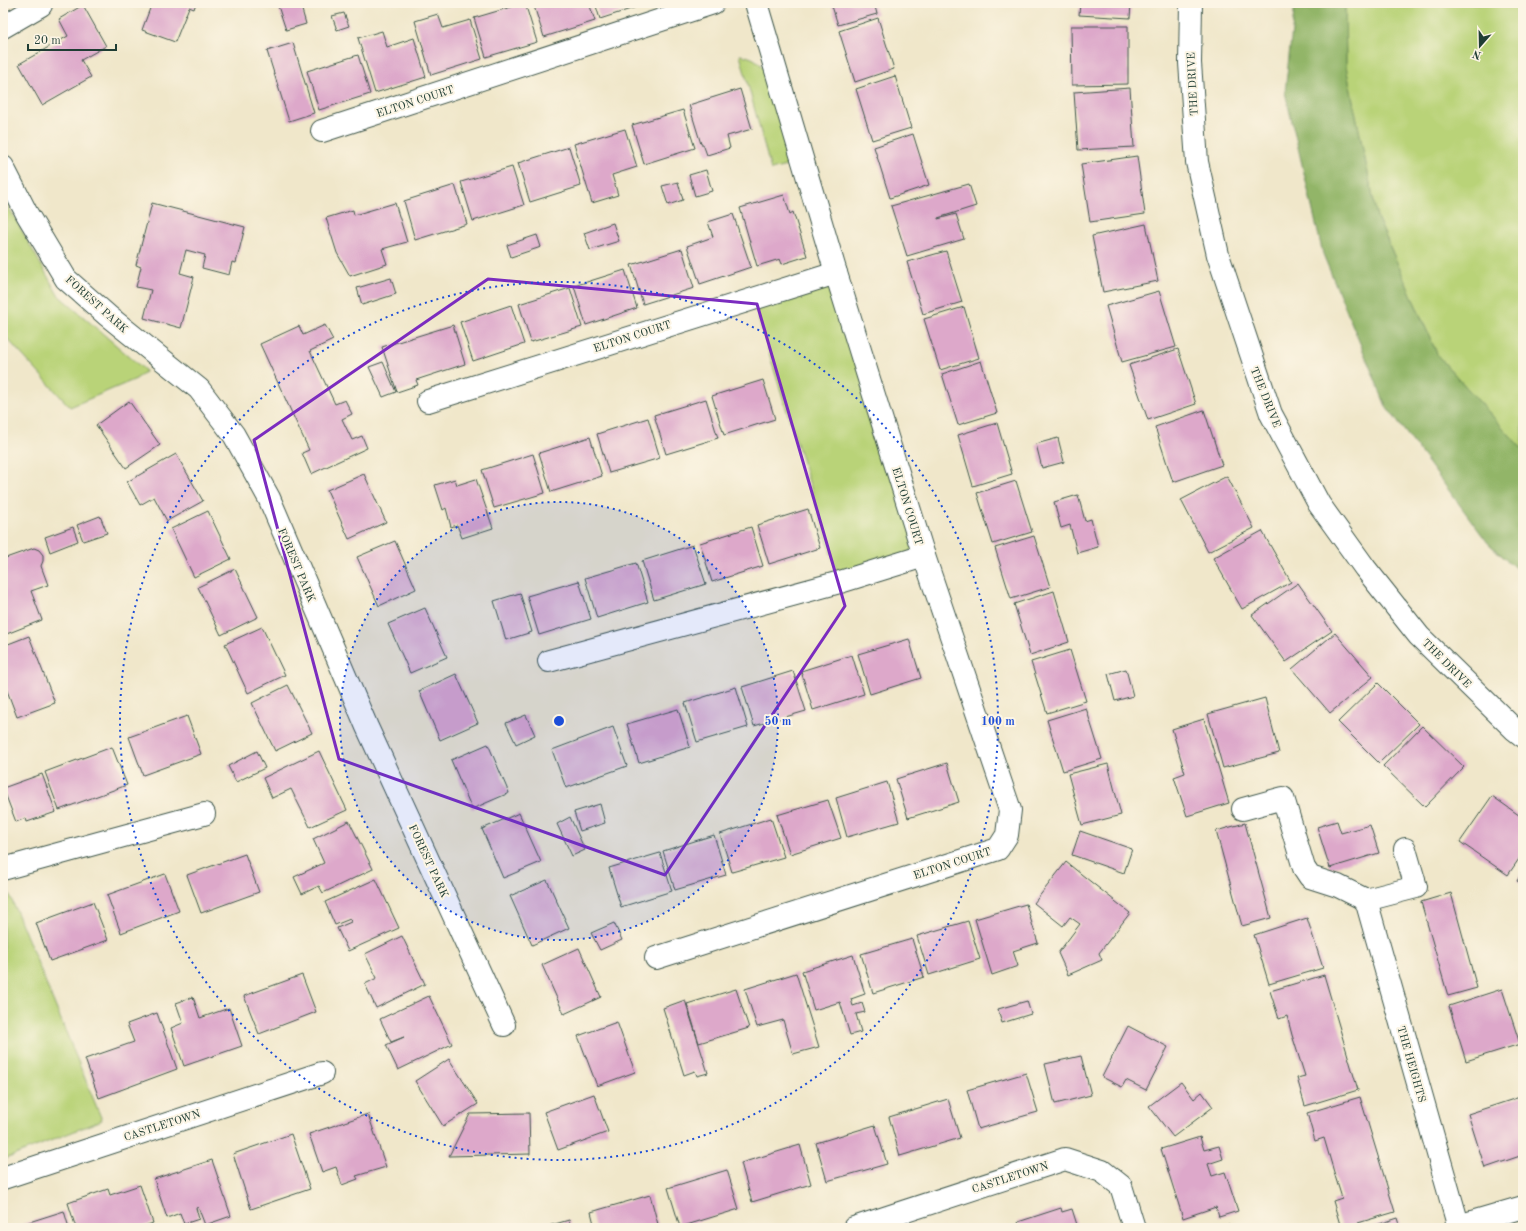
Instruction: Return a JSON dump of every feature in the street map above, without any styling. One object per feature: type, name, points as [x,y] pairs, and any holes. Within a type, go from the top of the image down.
[{"type":"street","name":"ELTON COURT","points":[[322,131],[713,3]]},
{"type":"street","name":"ELTON COURT","points":[[656,958],[998,849],[1007,835],[1010,810],[924,556],[836,273],[756,3]]},
{"type":"street","name":"THE DRIVE","points":[[1191,3],[1190,63],[1197,162],[1218,255],[1271,414],[1320,504],[1364,568],[1419,636],[1523,736]]},
{"type":"street","points":[[3,27],[42,4]]},
{"type":"street","name":"FOREST PARK","points":[[3,167],[27,214],[66,279],[108,316],[199,389],[234,435],[269,498],[367,727],[504,1025]]},
{"type":"street","name":"ELTON COURT","points":[[428,401],[836,273]]},
{"type":"street","name":"ELTON COURT","points":[[549,661],[840,582],[924,556]]},
{"type":"street","points":[[1243,809],[1283,798],[1304,868],[1310,877],[1338,886],[1366,900],[1416,886],[1405,849]]},
{"type":"street","points":[[3,869],[204,814]]},
{"type":"street","name":"THE HEIGHTS","points":[[1366,900],[1459,1227]]},
{"type":"street","name":"CASTLETOWN","points":[[3,1178],[322,1073]]},
{"type":"street","name":"CASTLETOWN","points":[[854,1228],[1065,1159],[1102,1171],[1121,1186],[1134,1228]]},
{"type":"street","points":[[1459,1227],[1523,1207]]},
{"type":"highlighted area","points":[[488,279],[757,304],[845,606],[665,875],[339,759],[254,440]]},
{"type":"green space","points":[[1295,3],[1345,3],[1346,67],[1377,217],[1438,356],[1523,450],[1523,575],[1488,543],[1386,406],[1323,254],[1285,92]]},
{"type":"green space","points":[[1345,3],[1523,3],[1523,450],[1438,356],[1377,217],[1346,67]]},
{"type":"green space","points":[[740,55],[755,60],[761,65],[766,73],[791,158],[790,165],[771,170]]},
{"type":"green space","points":[[3,197],[58,295],[146,371],[136,379],[70,407],[3,334]]},
{"type":"green space","points":[[836,273],[924,556],[840,582],[752,298]]},
{"type":"green space","points":[[9,893],[102,1120],[3,1160],[3,897]]},
{"type":"building","points":[[152,3],[196,3],[194,9],[189,7],[175,42],[142,30]]},
{"type":"building","points":[[277,3],[300,3],[306,24],[286,30]]},
{"type":"building","points":[[525,3],[537,42],[486,57],[474,18]]},
{"type":"building","points":[[533,3],[589,3],[595,21],[544,37]]},
{"type":"building","points":[[595,3],[649,3],[600,19]]},
{"type":"building","points":[[831,3],[874,3],[877,14],[838,25]]},
{"type":"building","points":[[1080,3],[1131,3],[1130,18],[1079,15]]},
{"type":"building","points":[[83,5],[106,46],[81,60],[91,77],[42,105],[19,64],[68,36],[59,19]]},
{"type":"building","points":[[344,13],[349,26],[337,30],[332,16]]},
{"type":"building","points":[[438,14],[443,28],[470,20],[482,59],[431,75],[415,21]]},
{"type":"building","points":[[878,18],[894,69],[855,82],[839,31]]},
{"type":"building","points":[[1071,26],[1128,26],[1128,84],[1072,85]]},
{"type":"building","points":[[382,31],[387,47],[414,38],[426,77],[375,93],[358,38]]},
{"type":"building","points":[[293,43],[314,113],[289,121],[267,51]]},
{"type":"building","points":[[358,55],[370,94],[319,110],[307,71]]},
{"type":"building","points":[[895,76],[911,128],[872,140],[856,89]]},
{"type":"building","points":[[1130,88],[1134,147],[1078,150],[1074,92]]},
{"type":"building","points":[[740,89],[752,129],[727,136],[730,148],[707,155],[703,144],[701,144],[689,105]]},
{"type":"building","points":[[683,110],[695,148],[644,164],[632,125]]},
{"type":"building","points":[[625,129],[637,167],[612,175],[618,195],[592,203],[574,144]]},
{"type":"building","points":[[913,134],[929,185],[890,198],[874,147]]},
{"type":"building","points":[[569,147],[581,186],[530,202],[518,163]]},
{"type":"building","points":[[1137,156],[1145,214],[1090,222],[1081,164]]},
{"type":"building","points":[[512,167],[524,205],[473,221],[461,182]]},
{"type":"building","points":[[706,170],[712,191],[695,196],[689,175]]},
{"type":"building","points":[[678,182],[683,200],[668,205],[662,186]]},
{"type":"building","points":[[969,184],[976,206],[938,218],[956,214],[964,239],[907,256],[891,206]]},
{"type":"building","points":[[455,185],[467,224],[415,240],[404,201]]},
{"type":"building","points":[[784,195],[790,214],[793,212],[807,256],[782,264],[780,259],[757,266],[740,208]]},
{"type":"building","points":[[152,203],[245,227],[236,263],[232,262],[229,275],[202,268],[205,255],[186,250],[180,273],[194,277],[181,328],[144,318],[151,290],[136,287],[141,267],[136,265]]},
{"type":"building","points":[[395,203],[407,242],[382,249],[387,264],[350,276],[337,253],[326,218],[353,210],[354,215]]},
{"type":"building","points":[[733,214],[751,267],[700,284],[687,246],[713,237],[708,222]]},
{"type":"building","points":[[613,223],[619,241],[590,250],[584,233]]},
{"type":"building","points":[[1146,224],[1158,281],[1103,292],[1092,236]]},
{"type":"building","points":[[537,235],[541,247],[511,257],[507,245]]},
{"type":"building","points":[[682,249],[694,288],[643,304],[631,265]]},
{"type":"building","points":[[946,251],[962,302],[923,314],[907,262]]},
{"type":"building","points":[[625,270],[637,308],[586,325],[574,286]]},
{"type":"building","points":[[391,278],[396,294],[362,305],[357,288]]},
{"type":"building","points":[[570,288],[582,327],[531,342],[519,304]]},
{"type":"building","points":[[1159,291],[1176,347],[1122,362],[1106,306]]},
{"type":"building","points":[[511,305],[524,344],[473,361],[460,322]]},
{"type":"building","points":[[964,307],[979,358],[940,370],[924,319]]},
{"type":"building","points":[[325,325],[333,340],[310,351],[335,404],[345,400],[352,414],[342,419],[352,440],[362,436],[367,448],[311,474],[302,453],[309,450],[260,344],[299,326],[303,335]]},
{"type":"building","points":[[453,325],[465,364],[416,380],[418,385],[397,392],[382,347]]},
{"type":"building","points":[[1178,349],[1196,404],[1148,420],[1129,365]]},
{"type":"building","points":[[981,361],[997,413],[958,425],[942,374]]},
{"type":"building","points":[[383,362],[396,392],[383,397],[369,367]]},
{"type":"building","points":[[763,380],[775,419],[724,435],[712,396]]},
{"type":"building","points":[[706,399],[718,438],[666,454],[654,415]]},
{"type":"building","points":[[129,401],[160,445],[126,468],[96,425]]},
{"type":"building","points":[[1204,410],[1222,465],[1173,482],[1155,427]]},
{"type":"building","points":[[648,418],[660,458],[609,473],[597,434]]},
{"type":"building","points":[[997,423],[1012,474],[973,486],[958,435]]},
{"type":"building","points":[[590,437],[602,476],[551,492],[539,453]]},
{"type":"building","points":[[1058,438],[1064,462],[1042,468],[1036,444]]},
{"type":"building","points":[[176,454],[203,501],[167,521],[154,497],[140,505],[127,482]]},
{"type":"building","points":[[533,454],[545,493],[494,508],[482,470]]},
{"type":"building","points":[[364,474],[386,522],[349,539],[327,490]]},
{"type":"building","points":[[1227,476],[1254,528],[1208,552],[1181,500]]},
{"type":"building","points":[[455,479],[457,485],[476,479],[493,528],[462,538],[457,525],[451,527],[446,508],[443,510],[435,485]]},
{"type":"building","points":[[1016,481],[1032,532],[993,544],[977,493]]},
{"type":"building","points":[[1078,495],[1085,521],[1091,519],[1098,547],[1077,553],[1070,525],[1061,528],[1054,502]]},
{"type":"building","points":[[808,509],[820,548],[769,564],[757,525]]},
{"type":"building","points":[[208,511],[231,559],[194,577],[171,529]]},
{"type":"building","points":[[100,516],[107,533],[83,541],[77,525]]},
{"type":"building","points":[[73,527],[78,541],[50,552],[45,537]]},
{"type":"building","points":[[751,527],[763,566],[712,582],[700,543]]},
{"type":"building","points":[[1262,531],[1291,582],[1242,609],[1213,558]]},
{"type":"building","points":[[1034,536],[1050,587],[1011,599],[995,548]]},
{"type":"building","points":[[395,541],[416,589],[379,606],[357,557]]},
{"type":"building","points":[[693,545],[706,584],[654,600],[642,561]]},
{"type":"building","points":[[34,548],[39,550],[43,555],[41,566],[48,585],[31,591],[42,620],[4,635],[3,559]]},
{"type":"building","points":[[636,563],[648,602],[597,618],[585,578]]},
{"type":"building","points":[[235,569],[258,617],[221,635],[198,587]]},
{"type":"building","points":[[579,581],[591,619],[539,635],[527,596]]},
{"type":"building","points":[[1298,583],[1332,631],[1286,662],[1252,615]]},
{"type":"building","points":[[1054,591],[1069,642],[1030,655],[1014,604]]},
{"type":"building","points":[[520,593],[532,632],[506,640],[494,601]]},
{"type":"building","points":[[425,608],[447,657],[410,673],[388,624]]},
{"type":"building","points":[[262,627],[285,675],[248,693],[225,644]]},
{"type":"building","points":[[1335,633],[1373,677],[1330,713],[1292,669]]},
{"type":"building","points":[[29,636],[55,703],[17,717],[3,680],[3,646]]},
{"type":"building","points":[[909,639],[921,678],[870,694],[858,654]]},
{"type":"building","points":[[1070,650],[1086,701],[1047,713],[1031,662]]},
{"type":"building","points":[[852,655],[864,694],[813,710],[801,671]]},
{"type":"building","points":[[1126,669],[1133,696],[1115,701],[1108,674]]},
{"type":"building","points":[[793,671],[806,711],[754,726],[742,687]]},
{"type":"building","points":[[456,674],[478,723],[440,740],[419,691]]},
{"type":"building","points":[[1378,683],[1419,724],[1379,763],[1338,722]]},
{"type":"building","points":[[288,685],[312,733],[275,751],[252,703]]},
{"type":"building","points":[[736,687],[748,727],[697,742],[685,703]]},
{"type":"building","points":[[1265,698],[1279,753],[1223,768],[1208,714]]},
{"type":"building","points":[[1086,708],[1102,759],[1063,771],[1047,720]]},
{"type":"building","points":[[678,709],[690,747],[639,763],[627,724]]},
{"type":"building","points":[[526,715],[535,735],[516,744],[506,723]]},
{"type":"building","points":[[187,716],[201,754],[143,775],[129,737]]},
{"type":"building","points":[[1204,719],[1229,803],[1187,816],[1174,777],[1185,773],[1172,729]]},
{"type":"building","points":[[1422,726],[1464,767],[1425,807],[1383,766]]},
{"type":"building","points":[[613,727],[627,766],[566,788],[552,750]]},
{"type":"building","points":[[488,744],[509,793],[472,809],[451,760]]},
{"type":"building","points":[[112,747],[127,785],[59,810],[45,772]]},
{"type":"building","points":[[257,751],[265,768],[236,782],[228,766]]},
{"type":"building","points":[[319,751],[347,810],[310,827],[291,789],[272,798],[263,778]]},
{"type":"building","points":[[947,763],[959,802],[908,818],[896,779]]},
{"type":"building","points":[[1108,764],[1121,815],[1082,825],[1068,774]]},
{"type":"building","points":[[42,774],[56,812],[27,822],[26,818],[16,822],[3,788]]},
{"type":"building","points":[[887,782],[899,822],[847,837],[836,798]]},
{"type":"building","points":[[1492,796],[1523,818],[1523,853],[1508,875],[1460,842]]},
{"type":"building","points":[[828,800],[841,838],[790,854],[777,815]]},
{"type":"building","points":[[600,804],[605,823],[580,831],[574,812]]},
{"type":"building","points":[[519,813],[541,862],[503,878],[482,829]]},
{"type":"building","points":[[570,817],[585,850],[572,856],[557,824]]},
{"type":"building","points":[[771,818],[784,857],[732,872],[720,834]]},
{"type":"building","points":[[349,821],[373,869],[323,893],[319,886],[302,894],[294,877],[324,863],[313,839]]},
{"type":"building","points":[[1337,821],[1341,833],[1370,825],[1379,853],[1330,868],[1317,827]]},
{"type":"building","points":[[1245,823],[1271,918],[1242,926],[1216,831]]},
{"type":"building","points":[[1080,831],[1132,849],[1124,873],[1072,855]]},
{"type":"building","points":[[714,835],[726,875],[675,890],[663,851]]},
{"type":"building","points":[[660,853],[672,891],[621,907],[609,868]]},
{"type":"building","points":[[245,854],[259,892],[201,913],[187,875]]},
{"type":"building","points":[[1066,862],[1130,913],[1099,953],[1102,960],[1068,975],[1058,953],[1080,924],[1070,917],[1063,926],[1034,903]]},
{"type":"building","points":[[1523,871],[1523,885],[1517,881]]},
{"type":"building","points":[[165,874],[179,911],[121,933],[107,895]]},
{"type":"building","points":[[376,879],[399,928],[348,951],[337,928],[351,922],[350,919],[335,925],[325,902]]},
{"type":"building","points":[[547,880],[569,928],[532,945],[510,896]]},
{"type":"building","points":[[1451,893],[1477,988],[1448,996],[1421,902]]},
{"type":"building","points":[[93,902],[108,940],[50,961],[36,923]]},
{"type":"building","points":[[1026,904],[1038,943],[1013,951],[1018,966],[992,975],[975,919]]},
{"type":"building","points":[[1307,918],[1323,968],[1269,984],[1254,935]]},
{"type":"building","points":[[968,921],[980,959],[929,975],[917,936]]},
{"type":"building","points":[[614,923],[622,940],[600,950],[591,933]]},
{"type":"building","points":[[402,936],[425,984],[376,1008],[365,984],[377,978],[365,954]]},
{"type":"building","points":[[912,939],[924,977],[873,993],[861,954]]},
{"type":"building","points":[[579,948],[601,997],[564,1014],[542,965]]},
{"type":"building","points":[[853,955],[865,994],[851,999],[853,1006],[862,1003],[865,1012],[856,1014],[861,1032],[850,1035],[840,1002],[814,1010],[802,971]]},
{"type":"building","points":[[796,973],[819,1047],[793,1054],[783,1020],[757,1027],[745,989]]},
{"type":"building","points":[[302,975],[316,1012],[259,1034],[244,996]]},
{"type":"building","points":[[1324,975],[1358,1090],[1305,1106],[1297,1078],[1305,1076],[1287,1016],[1279,1019],[1270,991]]},
{"type":"building","points":[[736,989],[749,1028],[699,1043],[687,1004]]},
{"type":"building","points":[[1502,989],[1520,1044],[1466,1061],[1449,1006]]},
{"type":"building","points":[[429,996],[452,1044],[398,1070],[386,1045],[404,1037],[391,1042],[380,1019]]},
{"type":"building","points":[[193,997],[200,1018],[229,1008],[242,1046],[184,1066],[171,1028],[183,1023],[176,1003]]},
{"type":"building","points":[[685,1000],[708,1073],[697,1076],[695,1071],[684,1075],[663,1008]]},
{"type":"building","points":[[1027,1001],[1031,1014],[1002,1023],[998,1009]]},
{"type":"building","points":[[157,1013],[177,1069],[99,1098],[85,1059],[134,1042],[127,1024]]},
{"type":"building","points":[[617,1022],[635,1072],[597,1086],[578,1036]]},
{"type":"building","points":[[1128,1026],[1168,1047],[1146,1090],[1126,1080],[1122,1087],[1102,1077]]},
{"type":"building","points":[[1081,1056],[1091,1095],[1055,1104],[1045,1064]]},
{"type":"building","points":[[449,1059],[478,1104],[443,1126],[415,1081]]},
{"type":"building","points":[[1026,1073],[1038,1112],[978,1129],[967,1090]]},
{"type":"building","points":[[1181,1082],[1194,1099],[1202,1092],[1213,1107],[1173,1137],[1149,1106]]},
{"type":"building","points":[[594,1094],[608,1132],[558,1150],[544,1112]]},
{"type":"building","points":[[1523,1096],[1523,1155],[1485,1168],[1468,1114]]},
{"type":"building","points":[[1360,1097],[1395,1212],[1341,1228],[1333,1201],[1342,1198],[1324,1138],[1315,1141],[1307,1113]]},
{"type":"building","points":[[948,1099],[960,1138],[900,1156],[889,1117]]},
{"type":"building","points":[[529,1113],[530,1154],[449,1156],[470,1114]]},
{"type":"building","points":[[368,1114],[386,1167],[356,1176],[358,1179],[342,1185],[336,1167],[322,1172],[309,1134]]},
{"type":"building","points":[[875,1125],[887,1164],[827,1181],[816,1143]]},
{"type":"building","points":[[291,1134],[310,1189],[251,1209],[233,1154]]},
{"type":"building","points":[[1200,1137],[1204,1150],[1219,1146],[1223,1159],[1208,1164],[1212,1176],[1225,1172],[1238,1211],[1219,1217],[1216,1207],[1183,1218],[1161,1149]]},
{"type":"building","points":[[800,1145],[811,1184],[752,1202],[741,1163]]},
{"type":"building","points":[[212,1160],[231,1216],[205,1225],[198,1207],[196,1208],[199,1219],[184,1224],[180,1213],[167,1218],[154,1179]]},
{"type":"building","points":[[727,1170],[739,1209],[680,1227],[668,1188]]},
{"type":"building","points":[[140,1185],[153,1223],[139,1228],[76,1228],[68,1203],[108,1189],[110,1195]]},
{"type":"building","points":[[650,1195],[659,1228],[595,1228],[591,1212]]},
{"type":"building","points":[[1061,1208],[1062,1212],[1072,1209],[1078,1228],[1014,1228],[1020,1226],[1018,1222]]},
{"type":"building","points":[[64,1211],[69,1228],[25,1228],[23,1224]]},
{"type":"building","points":[[1398,1218],[1401,1228],[1367,1228]]},
{"type":"building","points":[[569,1220],[571,1228],[541,1228]]},
{"type":"building","points":[[1229,1224],[1230,1228],[1216,1228]]}]
